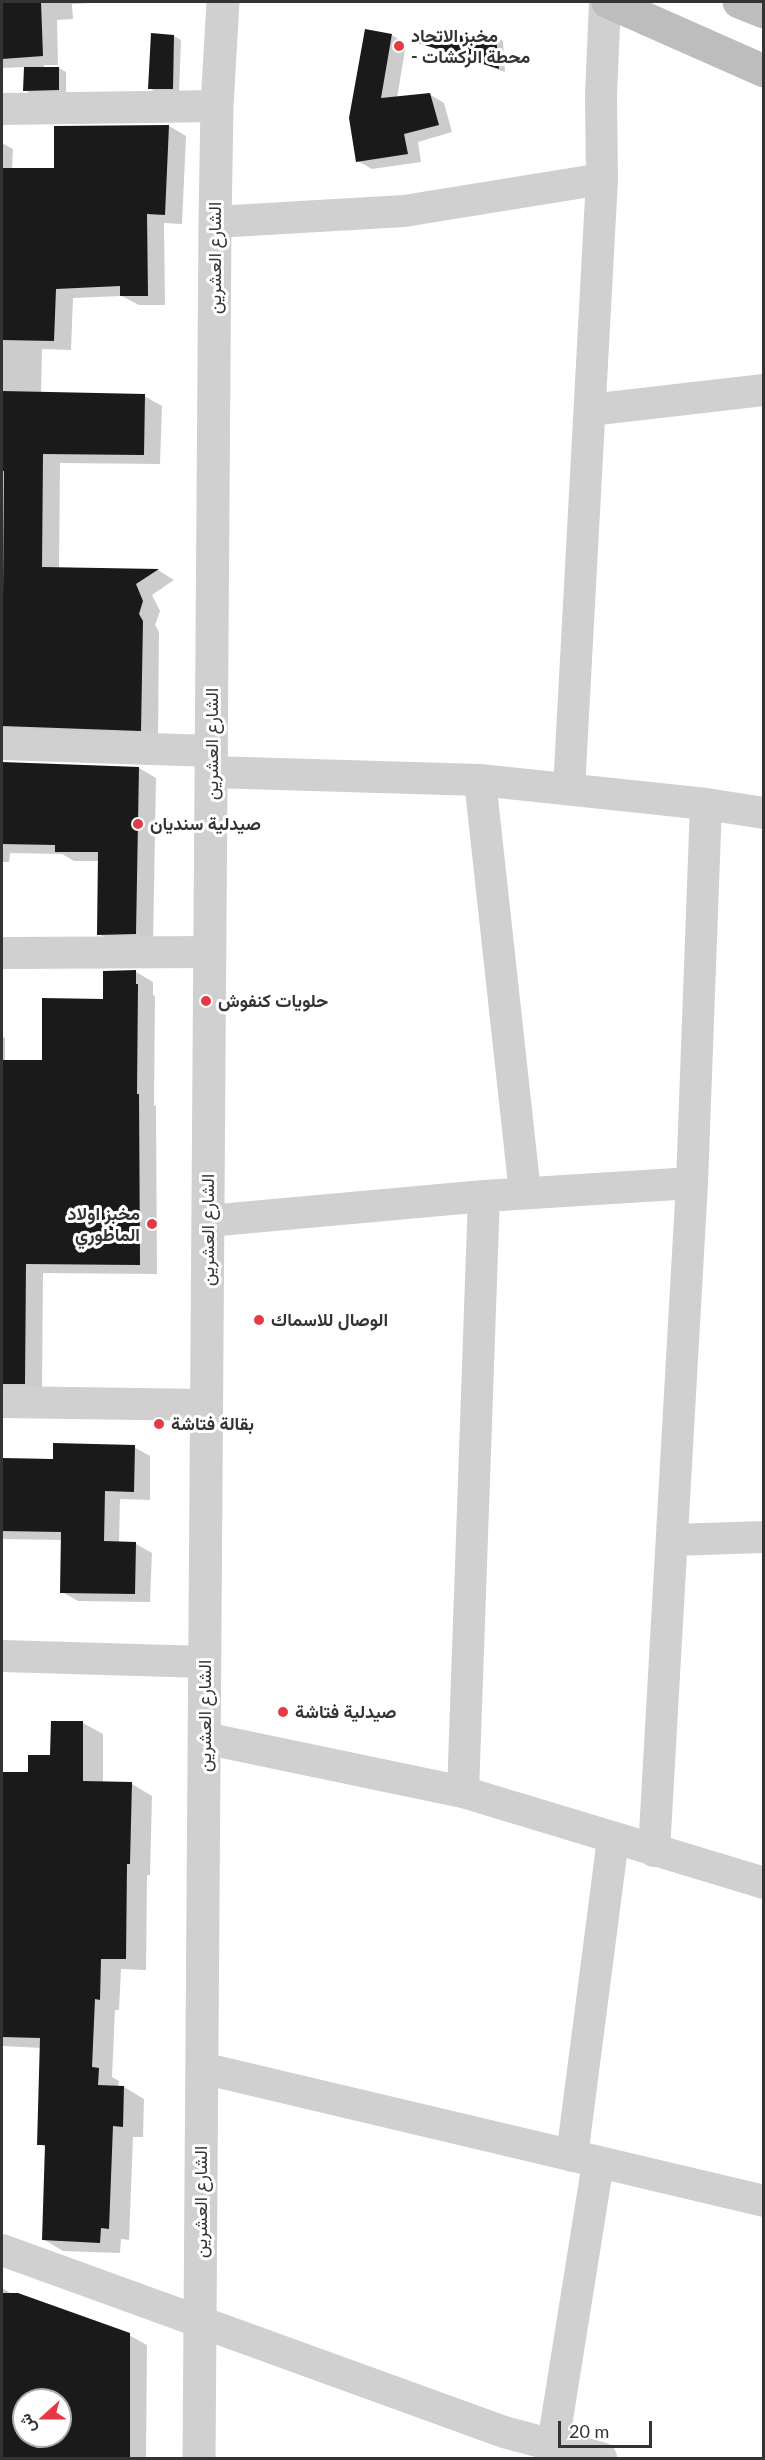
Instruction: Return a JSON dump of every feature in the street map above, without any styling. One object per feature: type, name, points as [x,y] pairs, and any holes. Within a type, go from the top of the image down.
[{"type":"main road","points":[[607,2],[764,71]]},
{"type":"main road","points":[[739,2],[764,12]]},
{"type":"street","name":"الشارع العشرين","points":[[200,2458],[215,222],[217,106],[223,2]]},
{"type":"street","points":[[569,789],[602,179],[601,95],[607,2]]},
{"type":"street","points":[[2,110],[217,106]]},
{"type":"street","points":[[215,222],[404,210],[602,179]]},
{"type":"street","points":[[590,410],[764,390]]},
{"type":"street","points":[[2,744],[480,780],[706,804],[764,813]]},
{"type":"street","points":[[480,780],[525,1193]]},
{"type":"street","points":[[654,1851],[692,1183],[706,804]]},
{"type":"street","points":[[2,953],[210,952]]},
{"type":"street","points":[[208,1221],[484,1196],[692,1183]]},
{"type":"street","points":[[463,1792],[484,1196]]},
{"type":"street","points":[[2,1402],[207,1404]]},
{"type":"street","points":[[673,1540],[764,1537]]},
{"type":"street","points":[[2,1656],[205,1662]]},
{"type":"street","points":[[204,1738],[463,1792],[764,1883]]},
{"type":"street","points":[[553,2444],[585,2159],[613,1839]]},
{"type":"street","points":[[202,2068],[764,2201]]},
{"type":"street","points":[[2,2250],[200,2320],[502,2445],[553,2444],[601,2458]]},
{"type":"building","points":[[2,2],[41,2],[43,56],[2,59]]},
{"type":"building","points":[[365,29],[392,34],[381,98],[430,93],[439,125],[404,134],[408,154],[356,162],[349,118]]},
{"type":"building","points":[[151,33],[174,35],[173,89],[148,89]]},
{"type":"building","points":[[413,35],[496,36],[499,69],[412,41]]},
{"type":"building","points":[[24,67],[59,67],[59,90],[23,91]]},
{"type":"building","points":[[169,125],[165,215],[147,214],[148,296],[120,296],[120,286],[56,289],[54,341],[2,340],[2,168],[54,168],[54,126]]},
{"type":"building","points":[[2,391],[145,394],[144,455],[43,454],[42,567],[159,569],[136,584],[143,601],[139,614],[143,621],[141,731],[2,726],[4,471],[2,471]]},
{"type":"building","points":[[2,762],[139,767],[136,934],[97,935],[98,852],[55,852],[55,845],[2,844]]},
{"type":"building","points":[[136,970],[136,984],[138,984],[140,1265],[26,1264],[25,1384],[2,1384],[2,1060],[42,1060],[42,998],[103,999],[103,971]]},
{"type":"building","points":[[53,1443],[135,1445],[134,1492],[105,1491],[104,1541],[136,1542],[135,1594],[60,1593],[61,1532],[2,1531],[2,1458],[53,1459]]},
{"type":"building","points":[[51,1721],[83,1721],[83,1781],[132,1782],[130,1864],[127,1864],[126,1959],[101,1959],[100,2000],[95,1999],[92,2067],[99,2068],[98,2085],[124,2086],[123,2127],[113,2126],[109,2229],[101,2228],[100,2243],[42,2240],[45,2145],[37,2145],[40,2038],[2,2037],[2,1772],[28,1772],[28,1755],[50,1755]]},
{"type":"building","points":[[2,2293],[18,2293],[130,2333],[130,2458],[2,2458]]},
{"type":"place","name":"مخبز الاتحاد - محطة الركشات","points":[[399,46]]},
{"type":"place","name":"صيدلية سنديان","points":[[138,824]]},
{"type":"place","name":"حلويات كنفوش","points":[[206,1001]]},
{"type":"place","name":"مخبز اولاد الماطوري","points":[[152,1224]]},
{"type":"place","name":"الوصال للاسماك","points":[[259,1320]]},
{"type":"place","name":"بقالة فتاشة","points":[[159,1424]]},
{"type":"place","name":"صيدلية فتاشة","points":[[283,1712]]}]
